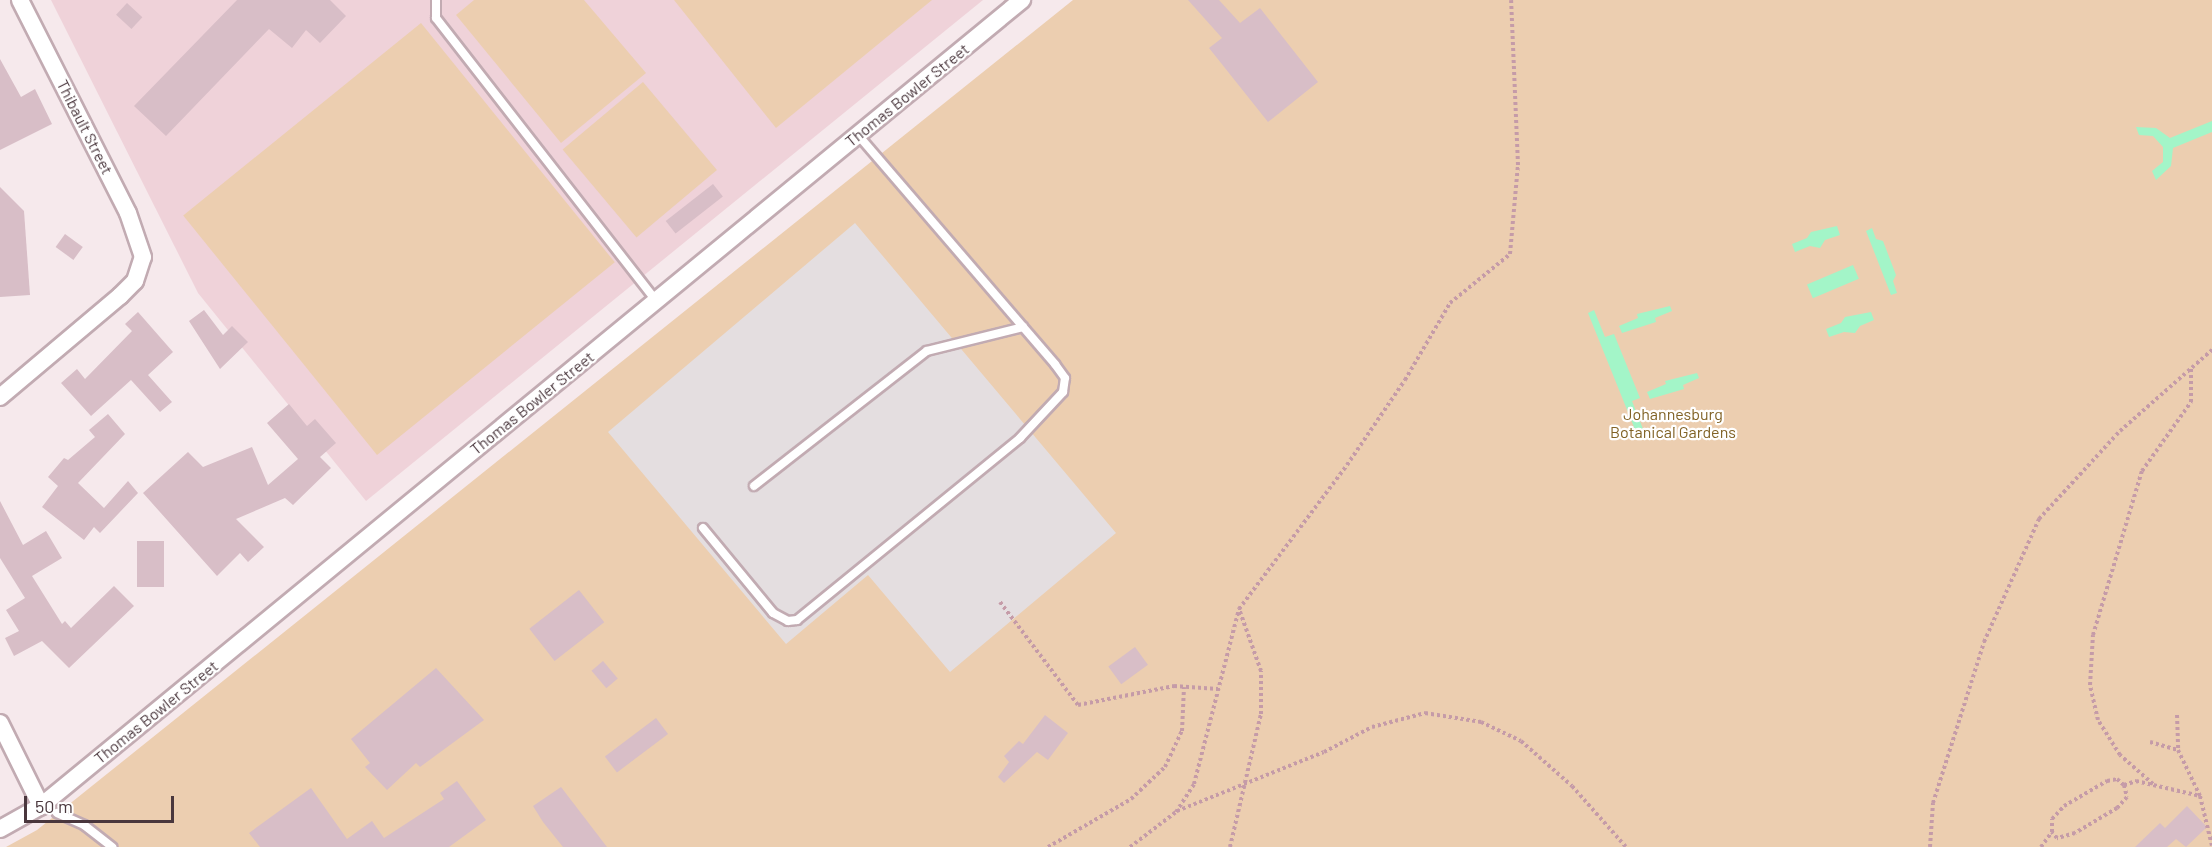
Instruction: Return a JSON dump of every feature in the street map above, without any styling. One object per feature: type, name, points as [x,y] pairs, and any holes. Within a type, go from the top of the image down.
[{"type":"street","name":"Thibault Street","points":[[0,397],[120,296],[135,281],[142,257],[128,213],[20,0]]},
{"type":"street","name":"Thomas Bowler Street","points":[[0,829],[41,806],[1022,0]]},
{"type":"street","points":[[0,723],[41,806],[57,813]]},
{"type":"lane","points":[[436,0],[436,18],[656,302]]},
{"type":"lane","points":[[703,528],[773,613],[788,621],[805,615],[882,548],[1020,438],[1063,392],[1065,378],[858,135]]},
{"type":"lane","points":[[754,486],[927,351],[1023,327]]},
{"type":"lane","points":[[57,813],[84,825],[112,847]]},
{"type":"path","points":[[1176,812],[1194,784],[1239,609],[1347,465],[1405,380],[1450,303],[1510,254],[1518,165],[1511,0]]},
{"type":"path","points":[[1930,847],[1933,803],[1984,642],[2039,519],[2120,431],[2212,350]]},
{"type":"path","points":[[2153,784],[2120,756],[2098,720],[2090,685],[2093,635],[2142,471],[2191,402],[2191,367]]},
{"type":"path","points":[[1000,602],[1078,705],[1184,687],[1218,689]]},
{"type":"path","points":[[1230,847],[1261,714],[1261,671],[1239,609]]},
{"type":"path","points":[[1048,847],[1131,799],[1165,767],[1182,731],[1184,687]]},
{"type":"path","points":[[1130,847],[1176,812],[1372,727],[1425,713],[1456,716],[1481,722],[1521,741],[1572,786],[1626,847]]},
{"type":"path","points":[[2177,715],[2178,750],[2200,796],[2212,846]]},
{"type":"path","points":[[2150,742],[2178,750]]},
{"type":"path","points":[[2041,847],[2052,832],[2052,819],[2064,806],[2107,781],[2117,779],[2124,784],[2153,784],[2200,796]]},
{"type":"path","points":[[2052,832],[2057,838],[2074,833],[2117,808],[2127,797],[2124,784]]},
{"type":"shaded area","points":[[51,0],[983,0],[366,501],[198,293]]},
{"type":"shaded area","points":[[2212,121],[2212,132],[2173,148],[2171,166],[2156,180],[2152,171],[2163,162],[2163,147],[2153,136],[2139,135],[2136,127],[2156,128],[2170,138]]},
{"type":"shaded area","points":[[855,223],[1116,533],[950,672],[868,575],[786,644],[608,432]]},
{"type":"shaded area","points":[[1837,226],[1840,235],[1825,240],[1820,248],[1810,246],[1795,252],[1792,244],[1807,238],[1811,232]]},
{"type":"shaded area","points":[[1872,228],[1876,239],[1883,241],[1896,275],[1893,281],[1897,293],[1891,295],[1866,231]]},
{"type":"shaded area","points":[[1853,265],[1859,279],[1813,298],[1807,285]]},
{"type":"shaded area","points":[[1670,306],[1672,311],[1655,318],[1656,322],[1622,333],[1619,326],[1638,318],[1637,314]]},
{"type":"shaded area","points":[[1594,310],[1605,337],[1614,334],[1640,398],[1632,401],[1643,429],[1636,432],[1588,313]]},
{"type":"shaded area","points":[[1871,312],[1874,320],[1860,326],[1855,333],[1844,332],[1829,337],[1826,329],[1841,323],[1845,317]]},
{"type":"shaded area","points":[[1697,373],[1699,378],[1683,385],[1684,389],[1650,399],[1647,392],[1666,384],[1665,381]]},
{"type":"green space","points":[[474,0],[584,0],[646,73],[561,143],[456,15]]},
{"type":"green space","points":[[674,0],[932,0],[776,128]]},
{"type":"green space","name":"Johannesburg Botanical Gardens","points":[[1073,0],[2212,0],[2212,847],[6,847],[37,830]]},
{"type":"green space","points":[[421,23],[615,262],[377,455],[183,216]]},
{"type":"green space","points":[[643,82],[717,170],[636,238],[563,149]]},
{"type":"building","points":[[237,0],[330,0],[346,16],[320,43],[306,30],[292,48],[269,29],[166,136],[134,106]]},
{"type":"building","points":[[1188,0],[1219,0],[1240,23],[1260,8],[1318,82],[1268,122],[1209,48],[1222,38]]},
{"type":"building","points":[[127,3],[142,17],[131,29],[116,15]]},
{"type":"building","points":[[0,59],[21,97],[35,89],[52,124],[0,150]]},
{"type":"building","points":[[713,184],[723,197],[676,234],[666,221]]},
{"type":"building","points":[[0,187],[24,211],[30,295],[0,297]]},
{"type":"building","points":[[65,234],[83,247],[73,260],[56,247]]},
{"type":"building","points":[[204,310],[223,335],[232,326],[248,342],[220,369],[189,321]]},
{"type":"building","points":[[138,312],[173,352],[148,375],[172,402],[160,412],[131,380],[91,416],[61,383],[77,369],[85,379],[132,331],[125,324]]},
{"type":"building","points":[[289,404],[307,426],[315,419],[336,443],[320,457],[331,468],[293,505],[285,498],[236,519],[264,547],[248,562],[240,553],[217,576],[143,493],[188,452],[203,467],[252,447],[268,485],[298,459],[267,423]]},
{"type":"building","points":[[108,414],[125,434],[78,483],[104,508],[128,481],[138,493],[100,533],[94,527],[84,540],[42,507],[58,486],[48,477],[64,458],[68,460],[95,437],[89,430]]},
{"type":"building","points":[[0,501],[23,545],[46,531],[62,558],[32,576],[62,624],[65,621],[71,628],[114,586],[134,606],[69,668],[42,641],[14,656],[5,638],[19,631],[6,610],[25,598],[0,558]]},
{"type":"building","points":[[137,541],[164,541],[164,587],[137,587]]},
{"type":"building","points":[[579,590],[604,622],[555,661],[529,629]]},
{"type":"building","points":[[1135,647],[1148,665],[1121,684],[1108,666]]},
{"type":"building","points":[[603,661],[618,679],[606,688],[592,671]]},
{"type":"building","points":[[436,668],[484,720],[420,767],[416,763],[387,790],[365,767],[370,763],[351,739]]},
{"type":"building","points":[[1045,715],[1068,733],[1048,760],[1037,752],[1004,783],[998,777],[1009,762],[1004,756],[1019,741],[1023,744]]},
{"type":"building","points":[[656,718],[668,734],[617,772],[605,757]]},
{"type":"building","points":[[457,781],[486,820],[449,847],[260,847],[249,833],[311,788],[347,839],[372,821],[384,838],[444,799],[440,793]]},
{"type":"building","points":[[561,787],[607,847],[563,847],[543,822],[533,806]]},
{"type":"building","points":[[2187,806],[2207,827],[2186,847],[2176,839],[2167,847],[2135,847],[2160,823],[2165,828]]}]
